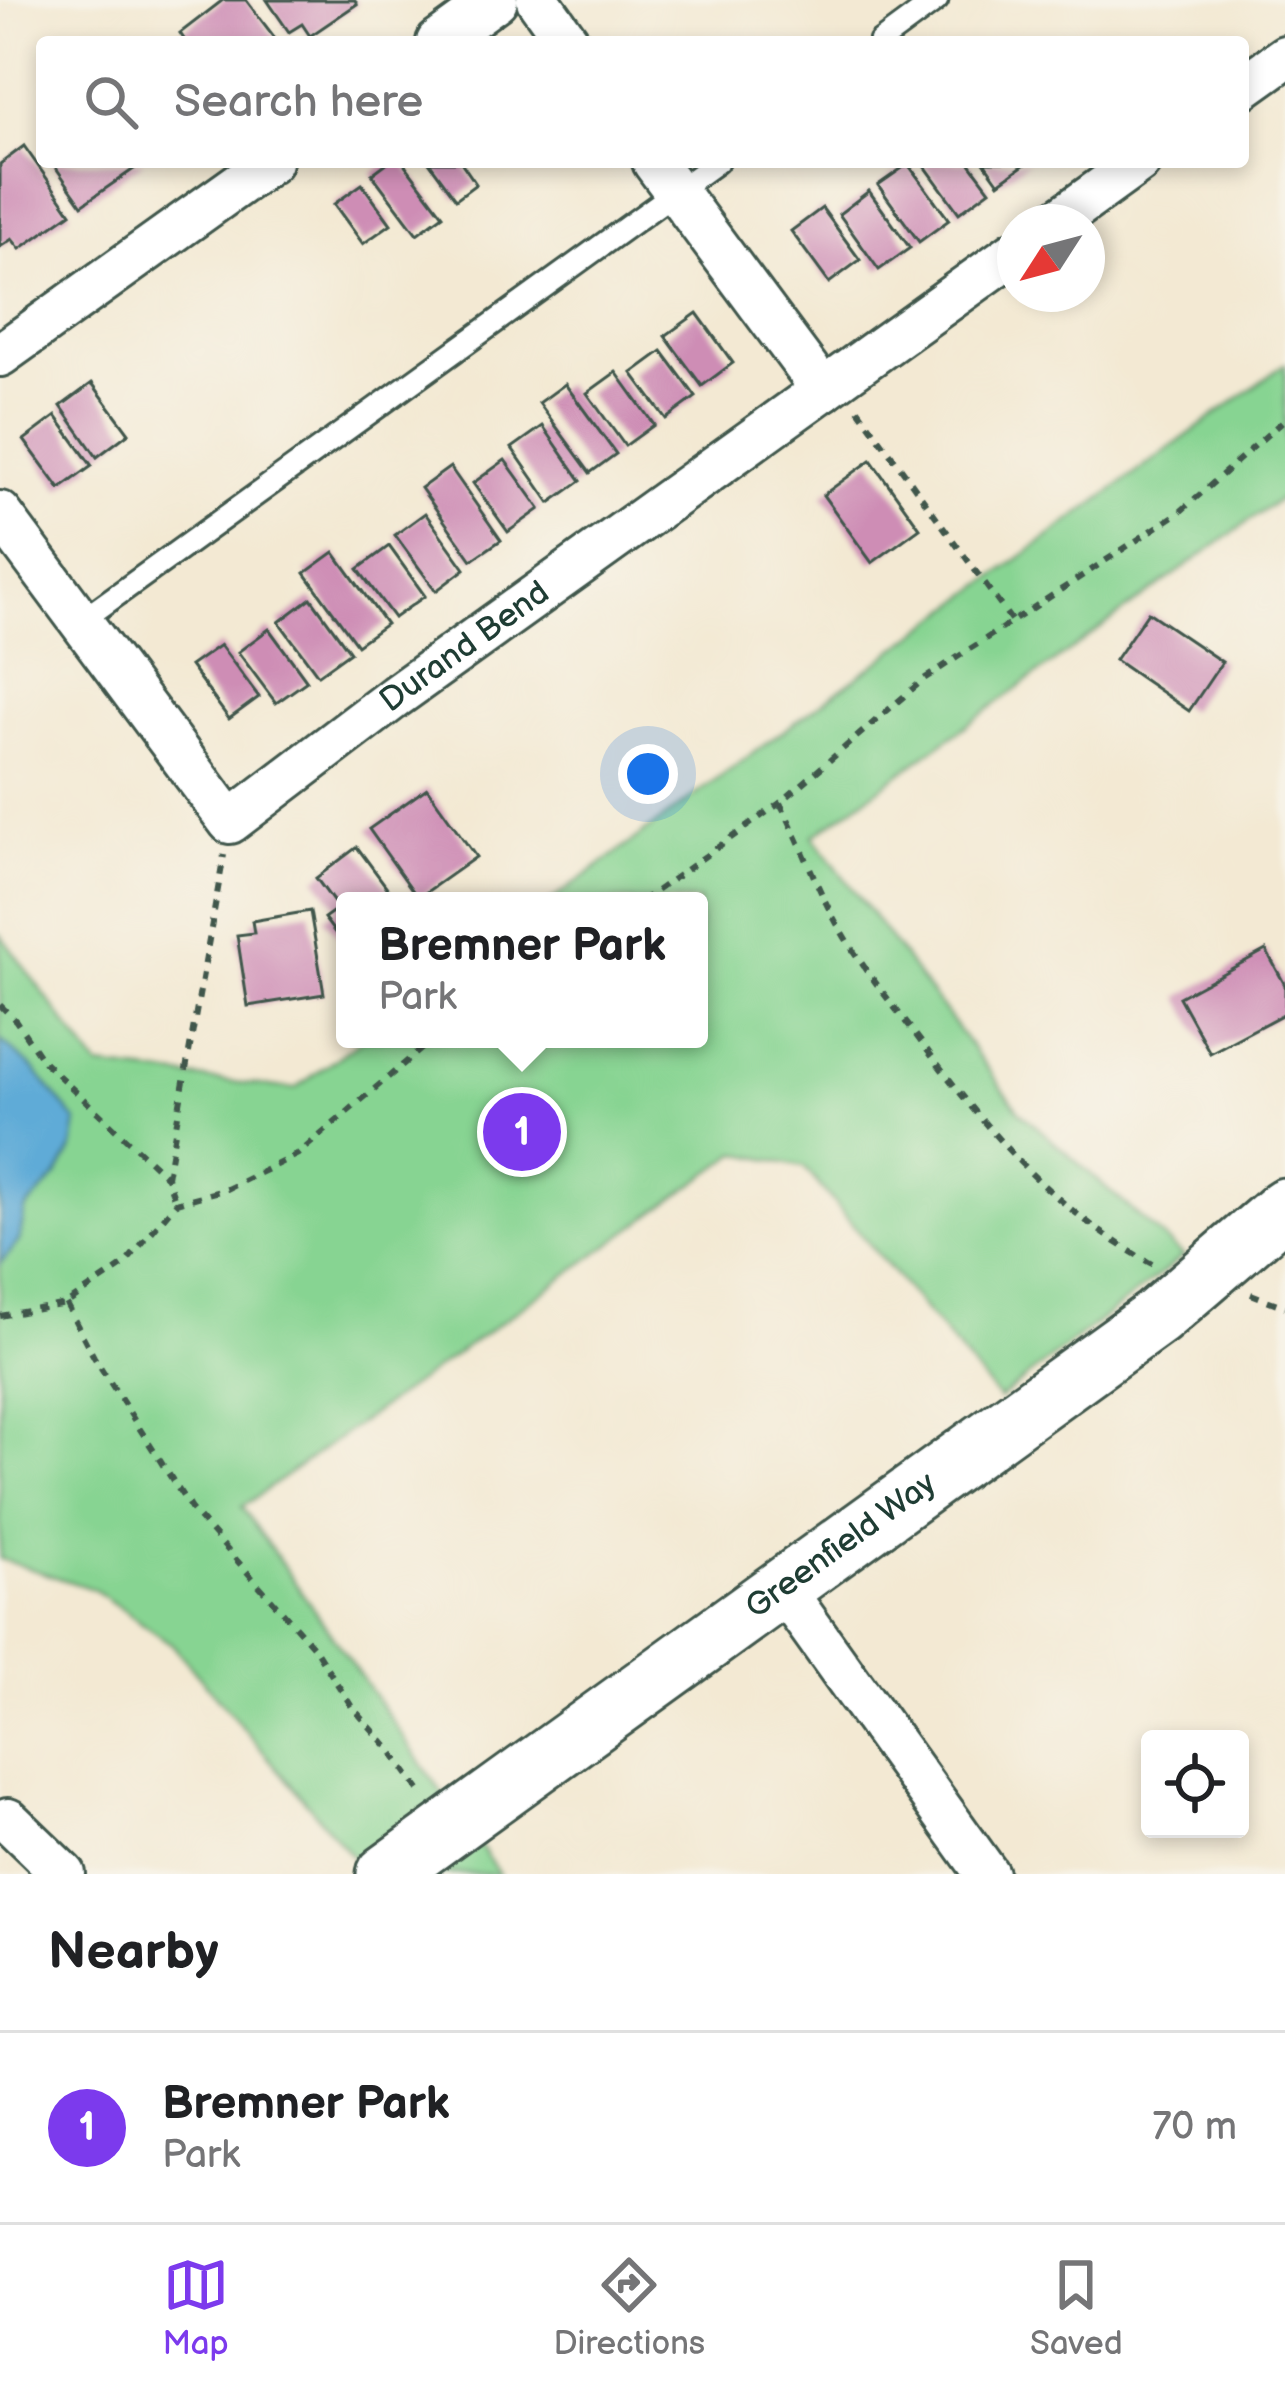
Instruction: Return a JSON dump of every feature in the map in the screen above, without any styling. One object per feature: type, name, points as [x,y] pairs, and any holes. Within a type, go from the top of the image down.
[{"type":"street","points":[[446,36],[496,0]]},
{"type":"street","points":[[538,0],[564,36]]},
{"type":"street","points":[[1249,83],[1285,57]]},
{"type":"street","points":[[0,355],[262,168]]},
{"type":"street","points":[[1081,204],[1131,168]]},
{"type":"street","points":[[665,177],[823,390]]},
{"type":"street","name":"Durand Bend","points":[[230,822],[396,696],[997,265]]},
{"type":"street","points":[[0,513],[230,822]]},
{"type":"street","name":"Greenfield Way","points":[[386,1874],[1157,1317],[1285,1207]]},
{"type":"street","points":[[783,1589],[988,1874]]},
{"type":"street","points":[[8,1820],[64,1874]]},
{"type":"lane","points":[[888,36],[938,0]]},
{"type":"lane","points":[[80,621],[665,177],[696,168]]},
{"type":"path","points":[[823,390],[856,407],[1011,620]]},
{"type":"path","points":[[655,892],[780,803],[924,679],[1180,512],[1285,419]]},
{"type":"path","points":[[780,803],[822,896],[856,956],[1006,1151],[1061,1202],[1128,1250],[1198,1280]]},
{"type":"path","points":[[167,1177],[230,822]]},
{"type":"path","points":[[0,1005],[44,1062],[167,1177],[176,1203]]},
{"type":"path","points":[[0,1316],[66,1304],[124,1265],[176,1203],[227,1189],[298,1154],[422,1048]]},
{"type":"path","points":[[66,1304],[191,1510],[313,1646],[352,1707],[389,1748],[447,1830]]},
{"type":"green space","points":[[1285,364],[1285,495],[813,836],[1020,1112],[1184,1256],[999,1399],[804,1167],[737,1153],[242,1507],[499,1874],[367,1874],[172,1644],[93,1589],[0,1559],[0,934],[98,1067],[295,1089],[351,1048],[708,1048],[708,892],[563,892]]},
{"type":"water","points":[[0,1040],[33,1068],[77,1122],[73,1147],[58,1175],[25,1210],[19,1241],[0,1264]]},
{"type":"building","points":[[223,0],[246,0],[273,36],[182,36]]},
{"type":"building","points":[[267,0],[355,0],[357,4],[310,36],[302,24],[289,32]]},
{"type":"building","points":[[24,146],[71,213],[20,249],[12,239],[0,247],[0,164]]},
{"type":"building","points":[[56,168],[135,168],[82,205]]},
{"type":"building","points":[[380,168],[408,168],[443,215],[417,234],[372,174]]},
{"type":"building","points":[[433,168],[465,168],[476,184],[456,199]]},
{"type":"building","points":[[902,168],[911,168],[949,220],[919,242],[878,185]]},
{"type":"building","points":[[926,168],[974,168],[990,190],[959,213]]},
{"type":"building","points":[[988,168],[1020,168],[999,183]]},
{"type":"building","points":[[362,184],[391,224],[363,244],[334,204]]},
{"type":"building","points":[[869,191],[910,248],[879,270],[839,214]]},
{"type":"building","points":[[822,208],[860,260],[829,283],[791,231]]},
{"type":"building","points":[[697,313],[733,363],[702,386],[665,336]]},
{"type":"building","points":[[662,351],[696,397],[666,419],[632,373]]},
{"type":"building","points":[[616,372],[654,425],[625,446],[587,393]]},
{"type":"building","points":[[92,383],[129,433],[97,457],[61,406]]},
{"type":"building","points":[[565,384],[616,454],[590,473],[539,403]]},
{"type":"building","points":[[56,416],[92,466],[60,489],[24,440]]},
{"type":"building","points":[[543,426],[581,481],[550,503],[512,448]]},
{"type":"building","points":[[505,460],[540,509],[508,532],[473,483]]},
{"type":"building","points":[[871,460],[920,528],[872,563],[823,495]]},
{"type":"building","points":[[450,467],[501,540],[472,560],[421,488]]},
{"type":"building","points":[[425,513],[465,569],[436,591],[395,535]]},
{"type":"building","points":[[389,546],[425,596],[394,618],[358,569]]},
{"type":"building","points":[[334,552],[386,624],[357,645],[305,573]]},
{"type":"building","points":[[311,598],[350,652],[318,675],[279,622]]},
{"type":"building","points":[[1148,612],[1222,662],[1189,711],[1115,660]]},
{"type":"building","points":[[269,629],[307,681],[276,703],[238,652]]},
{"type":"building","points":[[220,645],[259,697],[229,719],[190,666]]},
{"type":"building","points":[[427,788],[476,857],[426,892],[414,892],[369,829]]},
{"type":"building","points":[[357,847],[390,892],[336,892],[336,905],[316,878]]},
{"type":"building","points":[[336,909],[336,934],[324,918]]},
{"type":"building","points":[[310,911],[324,994],[248,1006],[237,935],[254,933],[252,921]]},
{"type":"building","points":[[1266,950],[1285,985],[1285,1013],[1210,1053],[1179,997]]},
{"type":"place","name":"Bremner Park","points":[[522,1132]]}]
